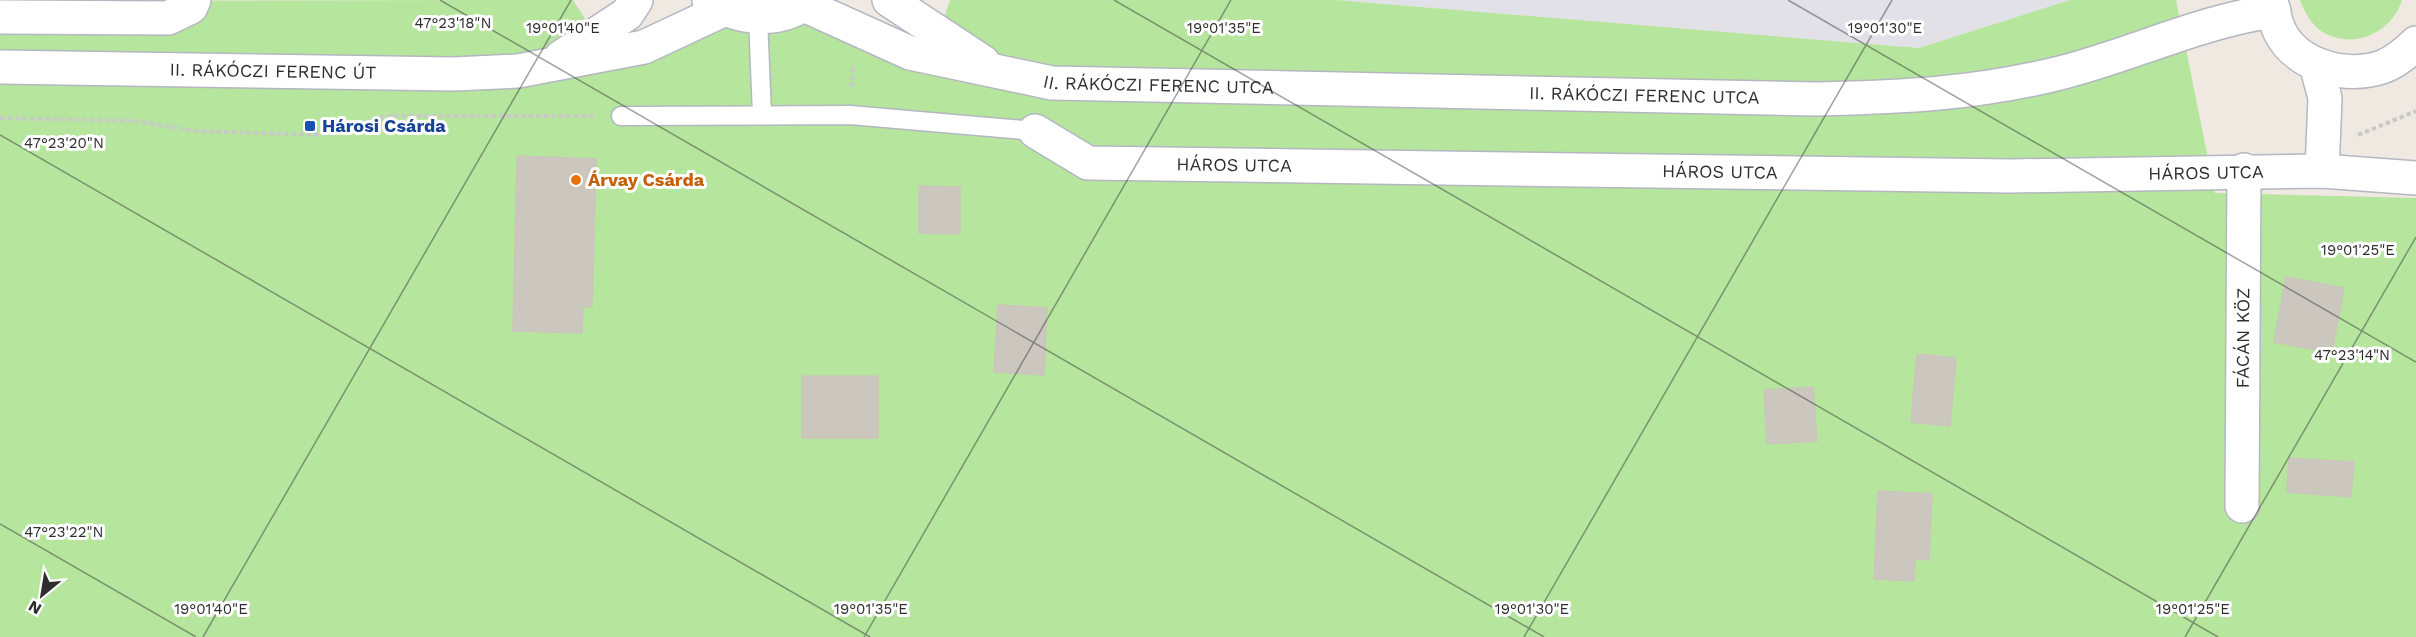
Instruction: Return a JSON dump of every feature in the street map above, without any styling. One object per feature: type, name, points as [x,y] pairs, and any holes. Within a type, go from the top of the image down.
[{"type":"main road","points":[[0,17],[168,18],[192,7],[194,0]]},
{"type":"main road","points":[[544,67],[627,14],[636,0]]},
{"type":"main road","name":"II. RÁKÓCZI FERENC UTCA","points":[[889,0],[1003,74]]},
{"type":"main road","points":[[544,67],[644,47],[716,5],[758,17],[782,14],[807,2]]},
{"type":"main road","name":"II. RÁKÓCZI FERENC UTCA","points":[[807,2],[910,53],[1052,83],[1816,99],[1911,97],[1976,91],[2061,73],[2146,48],[2272,5]]},
{"type":"main road","points":[[2272,5],[2280,32],[2295,51],[2316,64],[2339,71],[2363,72],[2383,66],[2411,52]]},
{"type":"main road","points":[[2316,64],[2325,98],[2322,149]]},
{"type":"main road","name":"II. RÁKÓCZI FERENC ÚT","points":[[0,67],[454,74],[544,67]]},
{"type":"main road","points":[[2322,149],[2336,101],[2346,86],[2363,72]]},
{"type":"main road","name":"HÁROS UTCA","points":[[1035,131],[1088,163],[2010,176],[2244,170],[2322,149],[2416,178]]},
{"type":"main road","name":"FÁCÁN KÖZ","points":[[2242,506],[2244,170]]},
{"type":"lane","points":[[758,17],[762,115]]},
{"type":"lane","points":[[621,116],[850,115],[1035,131]]},
{"type":"path","points":[[2322,149],[2416,111]]},
{"type":"path","points":[[0,118],[135,121],[195,131],[321,135],[386,116],[621,116]]},
{"type":"shaded area","points":[[1336,0],[2070,0],[1919,48]]},
{"type":"green space","points":[[573,0],[612,60],[701,21],[817,23],[925,75],[950,0],[1336,0],[1919,48],[2070,0],[2176,0],[2215,193],[2416,198],[2416,637],[0,637],[0,1]]},
{"type":"green space","points":[[2300,0],[2402,0],[2397,12],[2380,30],[2358,39],[2345,39],[2333,37],[2317,28],[2308,17]]},
{"type":"building","points":[[517,156],[596,159],[592,307],[583,306],[582,333],[513,331]]},
{"type":"building","points":[[919,186],[960,187],[960,234],[919,233]]},
{"type":"building","points":[[2286,277],[2344,288],[2332,353],[2274,342]]},
{"type":"building","points":[[998,305],[1047,308],[1044,375],[994,372]]},
{"type":"building","points":[[1917,354],[1956,358],[1950,426],[1911,422]]},
{"type":"building","points":[[802,376],[878,376],[878,438],[802,438]]},
{"type":"building","points":[[1813,387],[1817,441],[1767,444],[1764,390]]},
{"type":"building","points":[[2289,458],[2354,462],[2351,497],[2287,492]]},
{"type":"building","points":[[1878,491],[1932,494],[1929,560],[1915,559],[1914,581],[1874,579]]},
{"type":"place","name":"Hárosi Csárda","points":[[310,126]]},
{"type":"place","name":"Árvay Csárda","points":[[576,180]]}]
